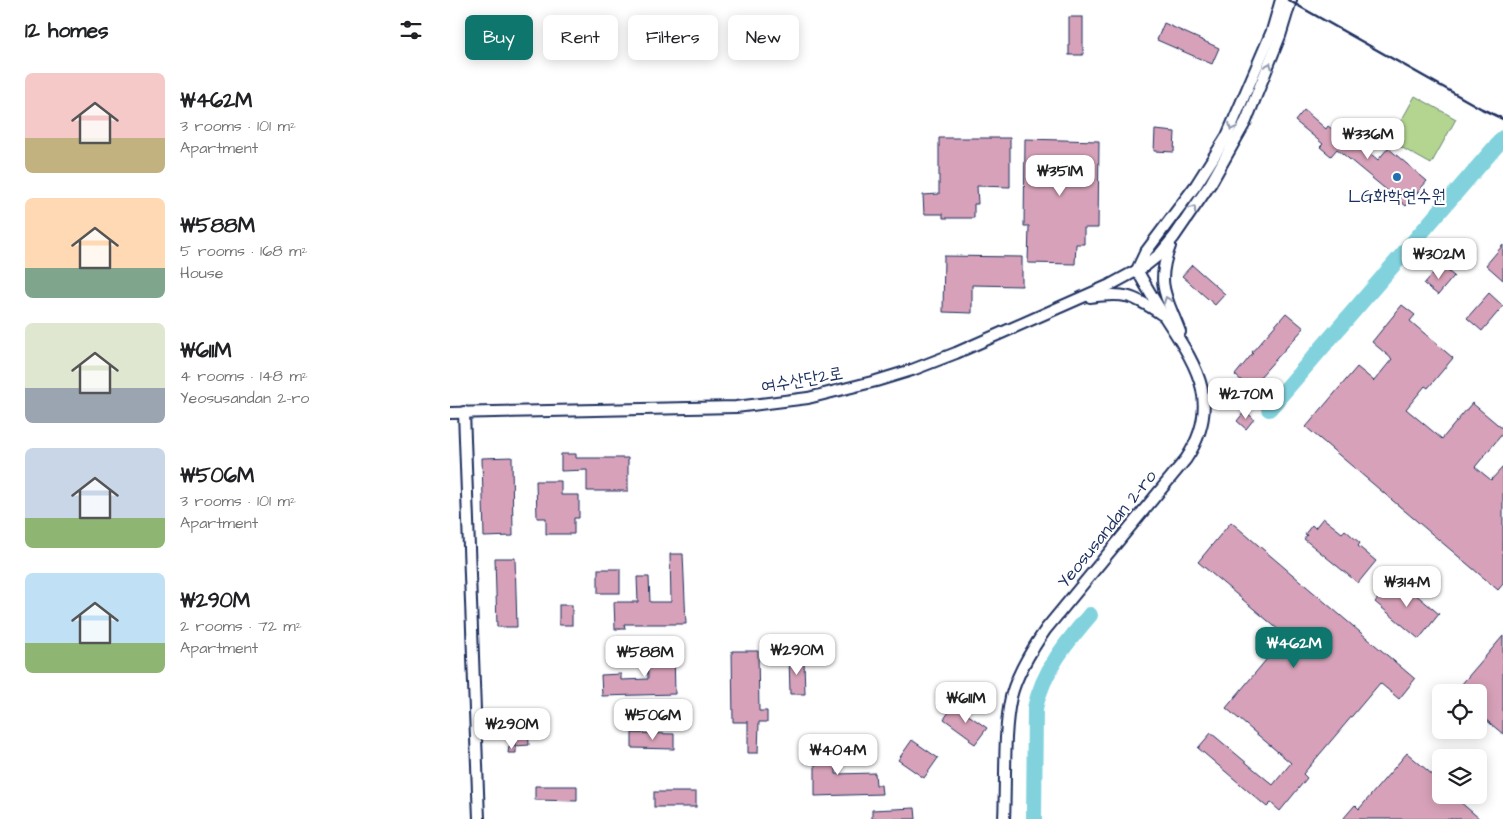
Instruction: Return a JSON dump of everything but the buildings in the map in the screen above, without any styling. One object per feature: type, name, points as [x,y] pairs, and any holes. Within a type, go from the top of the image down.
[{"type":"street","points":[[1136,270],[1145,253],[1196,185],[1227,136],[1272,31],[1281,0]]},
{"type":"street","points":[[1183,345],[1181,334],[1166,299],[1163,283],[1164,266],[1174,237],[1211,183],[1246,121],[1280,36],[1291,0]]},
{"type":"street","name":"여수산단2로","points":[[450,413],[736,407],[808,398],[912,370],[956,353],[1079,299],[1124,278],[1152,261],[1174,237]]},
{"type":"street","name":"Yeosusandan 2-ro","points":[[1004,819],[1011,698],[1023,667],[1046,629],[1186,459],[1200,432],[1204,412],[1203,390],[1197,371],[1136,270]]},
{"type":"street","points":[[1079,299],[1111,295],[1130,296],[1164,316]]},
{"type":"street","points":[[464,412],[479,819]]},
{"type":"green space","points":[[1415,96],[1456,119],[1431,164],[1390,141]]},
{"type":"waterway","points":[[1269,409],[1503,138]]},
{"type":"waterway","points":[[1034,819],[1035,708],[1044,682],[1056,658],[1090,615]]},
{"type":"railway","points":[[1288,0],[1503,119]]},
{"type":"place","name":"LG화학연수원","points":[[1397,177]]}]
